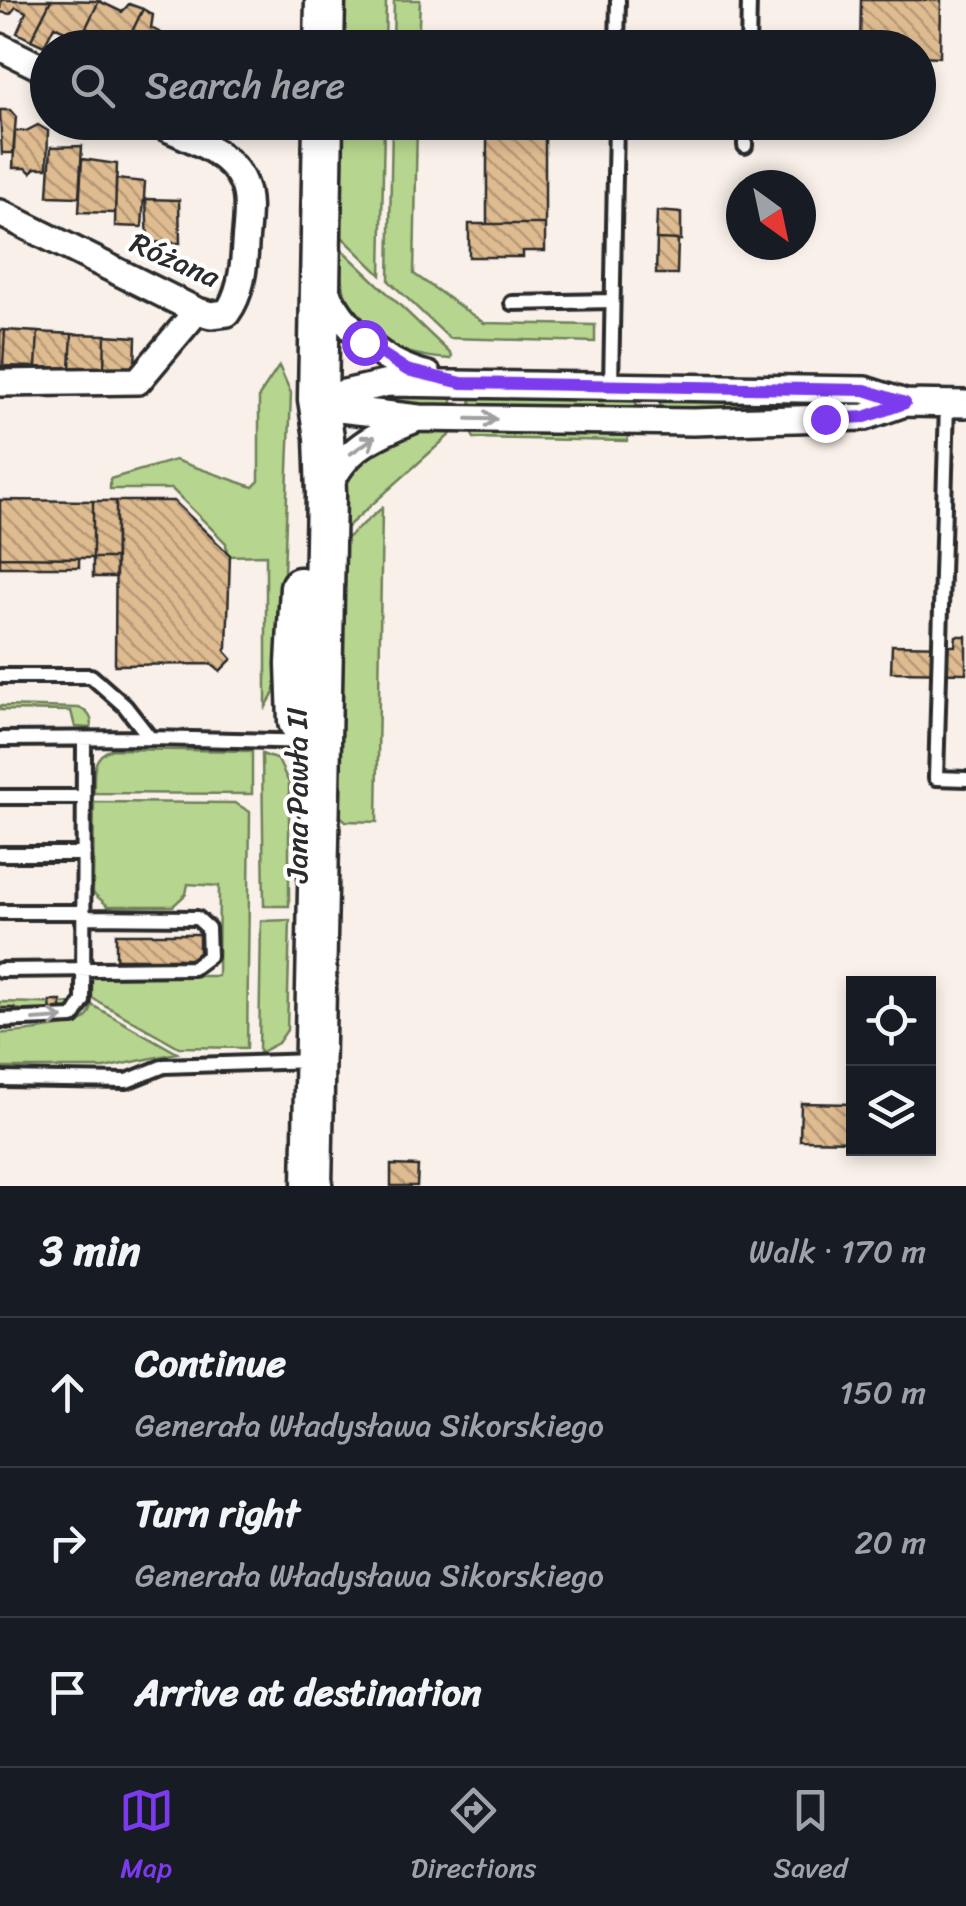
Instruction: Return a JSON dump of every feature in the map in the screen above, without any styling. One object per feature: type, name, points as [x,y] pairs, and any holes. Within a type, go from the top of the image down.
[{"type":"main road","points":[[324,30],[325,0]]},
{"type":"main road","name":"Jana Pawła II","points":[[296,1186],[304,1062],[310,742],[326,494],[318,391],[323,140]]},
{"type":"main road","name":"Jana Pawła II","points":[[310,742],[298,618],[309,438],[318,391]]},
{"type":"main road","name":"Jana Pawła II","points":[[304,1062],[312,1186]]},
{"type":"street","points":[[0,48],[30,62]]},
{"type":"street","name":"Różana","points":[[0,214],[196,311],[211,315],[227,313],[236,297],[244,264],[244,184],[222,156],[190,140]]},
{"type":"street","points":[[321,282],[338,312],[375,350],[407,370],[462,383]]},
{"type":"street","points":[[0,384],[138,381],[196,311]]},
{"type":"street","points":[[318,391],[388,383],[865,390],[905,403],[956,404]]},
{"type":"street","points":[[318,391],[338,409],[419,418],[693,422],[825,419],[865,417],[905,403]]},
{"type":"street","points":[[326,494],[334,473],[361,444],[419,418]]},
{"type":"lane","points":[[617,30],[618,0]]},
{"type":"lane","points":[[748,30],[749,0]]},
{"type":"lane","points":[[611,386],[616,140]]},
{"type":"lane","points":[[744,140],[744,146]]},
{"type":"lane","points":[[512,303],[612,301]]},
{"type":"lane","points":[[956,404],[936,778],[966,778]]},
{"type":"lane","points":[[0,676],[91,676],[126,706],[150,738]]},
{"type":"lane","points":[[0,739],[310,742]]},
{"type":"lane","points":[[0,1020],[73,1017],[83,998],[84,739]]},
{"type":"lane","points":[[0,797],[84,797]]},
{"type":"lane","points":[[0,854],[84,854]]},
{"type":"lane","points":[[0,912],[197,918],[204,922],[210,937],[209,956],[193,968],[0,970]]},
{"type":"lane","points":[[0,1079],[127,1080],[164,1066],[304,1062]]},
{"type":"green space","points":[[342,0],[386,0],[385,30],[342,30]]},
{"type":"green space","points":[[394,0],[420,0],[419,30],[393,30]]},
{"type":"green space","points":[[340,140],[384,140],[381,275],[339,234]]},
{"type":"green space","points":[[392,140],[417,140],[414,274],[484,323],[595,325],[595,342],[449,338],[389,281]]},
{"type":"green space","points":[[338,246],[452,355],[451,359],[402,350],[367,329],[354,314],[346,295]]},
{"type":"green space","points":[[279,366],[291,393],[285,658],[279,684],[266,707],[266,555],[227,556],[226,543],[172,489],[110,489],[110,479],[175,460],[253,487],[259,481],[259,396]]},
{"type":"green space","points":[[671,392],[864,403],[660,408],[661,397]]},
{"type":"green space","points":[[369,395],[452,397],[452,405],[370,404]]},
{"type":"green space","points":[[470,397],[634,397],[637,407],[472,405]]},
{"type":"green space","points":[[433,430],[454,431],[338,535],[336,511],[354,468],[388,442]]},
{"type":"green space","points":[[470,431],[629,434],[627,441],[474,438]]},
{"type":"green space","points":[[382,508],[377,822],[346,821],[334,811],[335,548]]},
{"type":"green space","points":[[0,706],[79,708],[89,715],[91,728],[75,727],[71,711],[0,710]]},
{"type":"green space","points":[[112,749],[252,751],[252,794],[94,793],[97,761]]},
{"type":"green space","points":[[262,754],[278,760],[289,783],[289,906],[264,906]]},
{"type":"green space","points":[[94,802],[235,803],[250,812],[247,1048],[179,1047],[92,998],[92,976],[218,976],[219,886],[188,884],[186,894],[173,906],[108,906],[93,893]]},
{"type":"green space","points":[[290,920],[287,1030],[278,1043],[259,1053],[261,921]]},
{"type":"green space","points":[[0,1002],[74,1004],[65,1013],[57,1013],[0,1008]]},
{"type":"green space","points":[[92,1005],[177,1053],[104,1068],[0,1068],[0,1033],[79,1022],[88,1017]]},
{"type":"building","points":[[1,0],[51,0],[36,30],[30,30],[30,40],[17,33],[26,12],[16,7],[10,14],[0,12]]},
{"type":"building","points":[[51,0],[99,1],[85,30],[54,26],[52,30],[36,30]]},
{"type":"building","points":[[861,0],[941,0],[940,57],[936,57],[936,30],[860,30]]},
{"type":"building","points":[[99,1],[122,12],[129,4],[143,9],[133,30],[85,30]]},
{"type":"building","points":[[143,9],[153,15],[151,28],[155,30],[133,30]]},
{"type":"building","points":[[0,110],[10,110],[16,117],[13,153],[2,156]]},
{"type":"building","points":[[30,129],[30,140],[48,140],[47,168],[35,168],[31,173],[26,168],[13,168],[15,131]]},
{"type":"building","points":[[487,140],[545,140],[545,224],[487,224]]},
{"type":"building","points":[[82,146],[79,197],[48,196],[51,147]]},
{"type":"building","points":[[82,159],[117,164],[115,213],[79,212]]},
{"type":"building","points":[[116,179],[145,182],[142,227],[115,226]]},
{"type":"building","points":[[146,199],[179,200],[180,243],[148,242]]},
{"type":"building","points":[[657,211],[681,213],[681,240],[656,239]]},
{"type":"building","points":[[469,224],[545,224],[545,251],[523,251],[523,257],[469,257]]},
{"type":"building","points":[[657,239],[678,240],[677,274],[656,274]]},
{"type":"building","points":[[0,330],[5,330],[3,366],[0,366]]},
{"type":"building","points":[[5,330],[38,332],[36,367],[3,366]]},
{"type":"building","points":[[38,332],[72,334],[70,368],[36,367]]},
{"type":"building","points":[[72,334],[105,335],[104,370],[70,368]]},
{"type":"building","points":[[105,335],[136,337],[135,370],[104,370]]},
{"type":"building","points":[[0,500],[93,501],[93,558],[0,557]]},
{"type":"building","points":[[93,501],[116,501],[116,558],[93,558]]},
{"type":"building","points":[[116,501],[174,501],[230,555],[225,651],[232,659],[220,671],[211,664],[115,665]]},
{"type":"building","points":[[0,557],[79,558],[79,567],[0,567]]},
{"type":"building","points":[[93,558],[116,558],[116,577],[93,577]]},
{"type":"building","points":[[956,636],[966,636],[966,673],[891,672],[892,645],[955,646]]},
{"type":"building","points":[[116,934],[199,934],[199,959],[116,959]]},
{"type":"building","points":[[50,1001],[61,1001],[61,1013],[51,1013]]},
{"type":"building","points":[[0,1008],[14,1008],[13,1030],[0,1029]]},
{"type":"building","points":[[801,1103],[846,1104],[846,1141],[800,1140]]},
{"type":"building","points":[[391,1165],[418,1166],[417,1186],[391,1186]]},
{"type":"route","points":[[364,342],[407,370],[462,383],[865,390],[905,403],[865,417],[825,419]]}]
